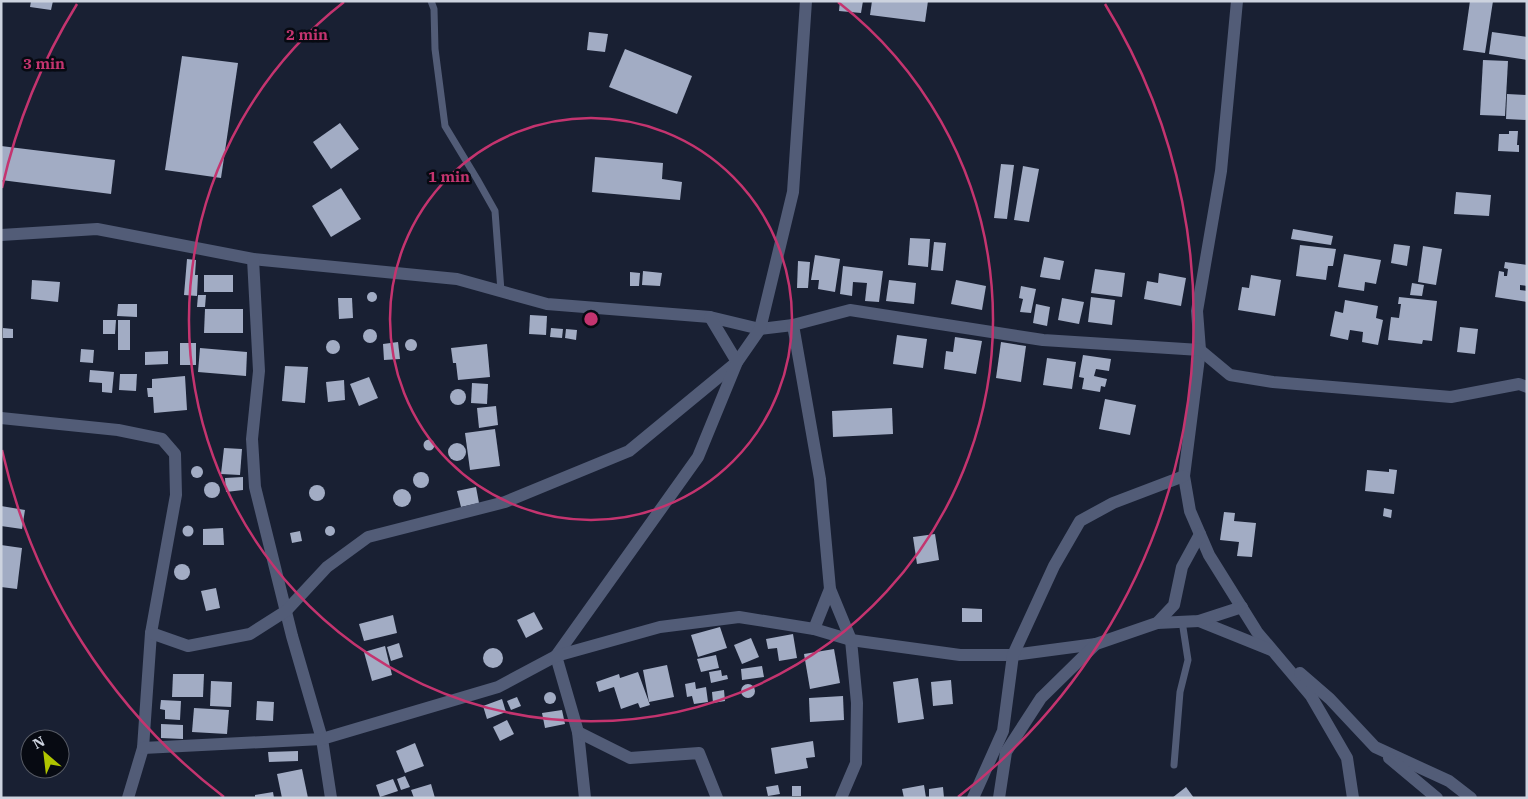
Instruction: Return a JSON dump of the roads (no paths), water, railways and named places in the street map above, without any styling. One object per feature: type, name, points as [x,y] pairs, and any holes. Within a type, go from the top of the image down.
[{"type":"street","points":[[556,656],[698,457],[737,362],[760,329],[793,192],[806,1]]},
{"type":"street","points":[[1237,1],[1221,171],[1198,311],[1200,350],[1184,476],[1190,511],[1209,555],[1257,632],[1311,696],[1348,758],[1352,798]]},
{"type":"street","points":[[1,235],[97,229],[253,259],[458,279],[548,304],[710,317],[760,329],[793,325],[850,310],[1043,340],[1200,350],[1230,375],[1273,382],[1451,397],[1519,384],[1527,387]]},
{"type":"street","points":[[253,259],[259,371],[252,439],[255,486],[286,611],[322,740],[331,798]]},
{"type":"street","points":[[710,317],[737,362]]},
{"type":"street","points":[[793,325],[820,479],[830,589],[852,640],[857,703],[856,763],[841,798]]},
{"type":"street","points":[[151,633],[188,646],[250,634],[286,611],[327,567],[368,537],[505,502],[628,451],[737,362]]},
{"type":"street","points":[[1,418],[118,430],[162,438],[175,454],[176,495],[151,633],[143,748],[128,798]]},
{"type":"street","points":[[973,798],[1003,731],[1013,655],[1054,566],[1080,521],[1113,504],[1184,476]]},
{"type":"street","points":[[1157,623],[1174,605],[1182,568],[1200,534]]},
{"type":"street","points":[[814,629],[830,589]]},
{"type":"street","points":[[143,748],[322,740],[498,687],[556,656],[660,627],[739,617],[814,629],[852,640],[960,655],[1013,655],[1096,644],[1157,623],[1199,621],[1242,607]]},
{"type":"street","points":[[1199,621],[1273,651],[1330,699],[1375,747],[1437,798]]},
{"type":"street","points":[[999,798],[1006,752],[1041,698],[1096,644]]},
{"type":"street","points":[[556,656],[578,732],[585,798]]},
{"type":"street","points":[[578,732],[630,758],[700,753],[717,798]]},
{"type":"street","points":[[1375,747],[1449,781],[1471,798]]},
{"type":"lane","points":[[431,1],[434,9],[435,49],[445,126],[495,211],[501,291]]},
{"type":"lane","points":[[1174,765],[1180,692],[1188,660],[1182,621]]}]
